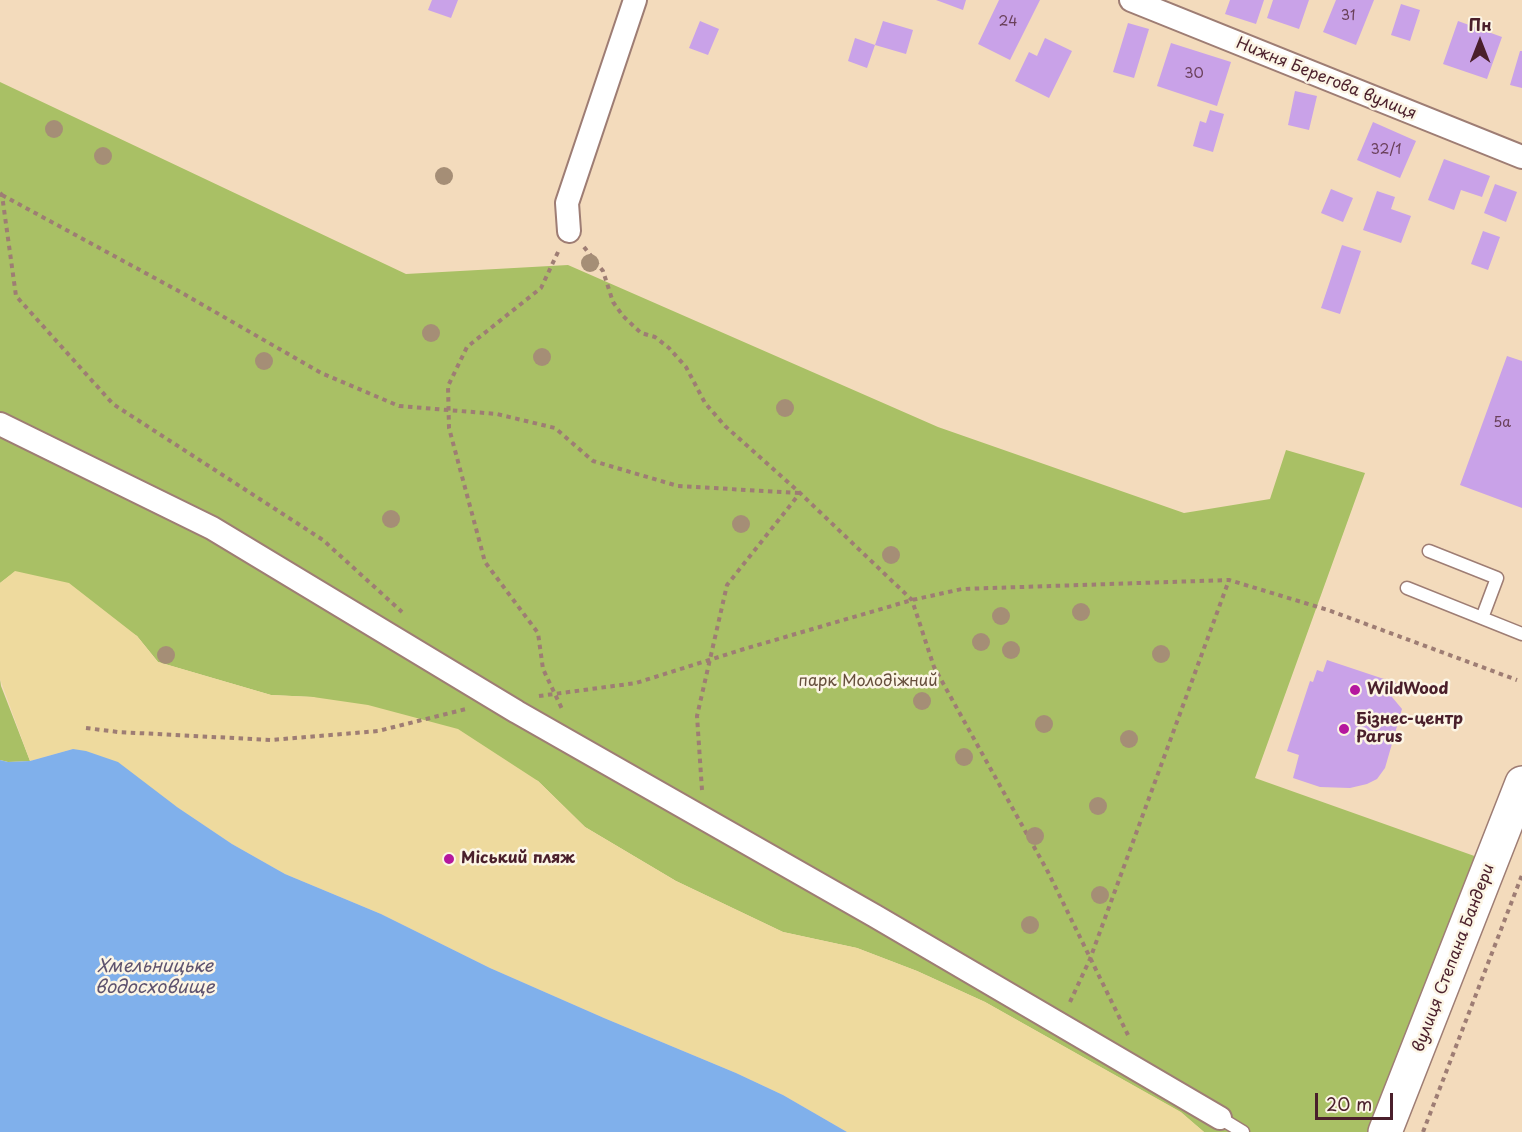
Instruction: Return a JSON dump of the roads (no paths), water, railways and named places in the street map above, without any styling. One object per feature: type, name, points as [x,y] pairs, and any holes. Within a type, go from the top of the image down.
[{"type":"main road","name":"вулиця Степана Бандери","points":[[1385,1132],[1522,783]]},
{"type":"street","points":[[569,231],[567,202],[635,0]]},
{"type":"street","name":"Нижня Берегова вулиця","points":[[1131,0],[1522,157]]},
{"type":"street","points":[[0,424],[212,528],[499,702],[875,916],[1220,1118]]},
{"type":"lane","points":[[1429,551],[1497,578],[1482,618]]},
{"type":"lane","points":[[1407,588],[1522,634]]},
{"type":"lane","points":[[1220,1118],[1243,1132]]},
{"type":"water","name":"Хмельницьке водосховище","points":[[73,749],[118,762],[177,807],[232,844],[285,874],[381,914],[490,968],[736,1073],[783,1095],[847,1132],[0,1132],[0,760],[30,761]]},
{"type":"place","name":"WildWood","points":[[1355,690]]},
{"type":"place","name":"Бізнес-центр Parus","points":[[1344,729]]},
{"type":"place","name":"Міський пляж","points":[[449,859]]},
{"type":"park label","name":"парк Молодіжний","points":[[868,682]]}]
